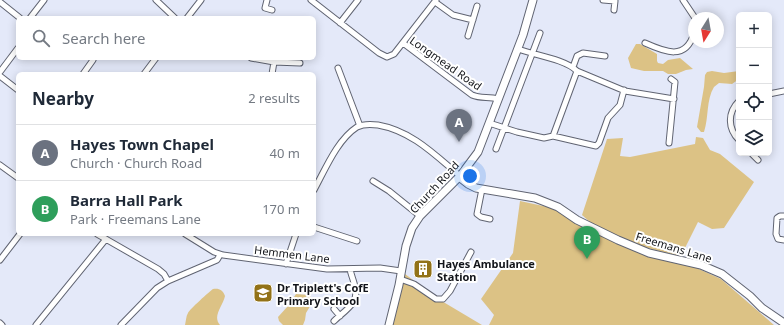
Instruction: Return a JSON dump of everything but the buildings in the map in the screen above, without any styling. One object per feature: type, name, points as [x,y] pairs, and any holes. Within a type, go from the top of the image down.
[{"type":"street","points":[[32,16],[44,0]]},
{"type":"street","points":[[156,0],[173,16]]},
{"type":"street","points":[[189,16],[201,0]]},
{"type":"street","points":[[267,0],[265,8],[272,10]]},
{"type":"street","name":"Longmead Road","points":[[311,0],[384,56],[392,56],[403,43],[472,96],[498,99]]},
{"type":"street","points":[[340,23],[358,0]]},
{"type":"street","name":"Church Road","points":[[389,325],[401,275],[407,240],[412,228],[420,216],[460,176],[478,152],[518,49],[533,0]]},
{"type":"street","points":[[603,0],[615,1],[614,10]]},
{"type":"street","points":[[683,0],[691,12]]},
{"type":"street","points":[[403,43],[435,1],[453,15],[473,20]]},
{"type":"street","points":[[0,2],[18,16]]},
{"type":"street","points":[[468,36],[477,6]]},
{"type":"street","points":[[496,149],[540,33]]},
{"type":"street","points":[[645,43],[663,51],[677,52],[688,45]]},
{"type":"street","points":[[518,49],[532,54],[548,57],[624,90],[674,99]]},
{"type":"street","points":[[0,72],[16,51]]},
{"type":"street","points":[[553,136],[575,69],[577,56],[583,53],[605,56]]},
{"type":"street","points":[[85,72],[94,60]]},
{"type":"street","points":[[146,72],[155,60]]},
{"type":"street","points":[[262,60],[300,63]]},
{"type":"street","points":[[272,72],[274,62]]},
{"type":"street","points":[[338,68],[360,126]]},
{"type":"street","points":[[0,76],[16,88]]},
{"type":"street","points":[[668,143],[675,82],[671,79]]},
{"type":"street","points":[[489,123],[544,138],[553,136],[596,146],[599,143],[608,118],[620,105],[624,90]]},
{"type":"street","points":[[772,93],[784,91]]},
{"type":"street","points":[[736,105],[732,110],[730,119],[733,131],[736,136]]},
{"type":"street","points":[[316,186],[340,144],[350,133],[360,126],[366,125],[379,126],[410,136],[460,176]]},
{"type":"street","points":[[754,156],[758,160]]},
{"type":"street","points":[[0,165],[16,177]]},
{"type":"street","name":"Freemans Lane","points":[[460,176],[472,186],[482,189],[535,198],[558,207],[577,220],[618,240],[650,253],[701,265],[722,274],[750,296],[762,308],[784,323]]},
{"type":"street","points":[[373,181],[389,191],[420,216]]},
{"type":"street","points":[[482,189],[477,214],[481,217],[490,219]]},
{"type":"street","points":[[784,216],[777,218],[776,234],[777,238],[784,240]]},
{"type":"street","points":[[316,228],[356,241]]},
{"type":"street","points":[[0,260],[18,236]]},
{"type":"street","points":[[101,236],[164,274],[168,281]]},
{"type":"street","name":"Hemmen Lane","points":[[189,236],[220,255],[327,269],[384,269],[401,275],[436,299],[440,300],[443,299],[450,291],[471,252]]},
{"type":"street","points":[[286,264],[295,236]]},
{"type":"street","points":[[36,325],[106,239]]},
{"type":"street","points":[[121,325],[153,291],[168,281],[216,260],[220,255]]},
{"type":"street","points":[[334,321],[353,303],[356,295],[356,288],[350,269]]},
{"type":"street","points":[[334,310],[340,316]]},
{"type":"shaded area","points":[[636,44],[640,44],[657,54],[658,63],[663,64],[668,60],[680,58],[693,69],[676,74],[668,74],[663,71],[644,71],[631,68],[628,58]]},
{"type":"shaded area","points":[[712,71],[724,73],[736,71],[736,81],[732,84],[719,83],[714,87],[711,92],[704,132],[701,132],[697,127],[705,75],[707,72]]},
{"type":"shaded area","points":[[696,137],[703,138],[710,150],[720,154],[754,182],[724,228],[712,229],[698,222],[681,256],[655,250],[615,237],[603,231],[582,215],[607,139],[623,138],[620,156],[630,157],[695,144]]},
{"type":"shaded area","points":[[520,201],[557,209],[583,226],[690,265],[721,279],[774,325],[489,325],[494,315],[481,299],[513,253]]},
{"type":"shaded area","points":[[401,271],[440,300],[482,325],[389,325]]},
{"type":"shaded area","points":[[213,289],[220,290],[225,296],[217,318],[220,325],[185,325],[189,311]]},
{"type":"shaded area","points":[[296,294],[310,295],[312,303],[306,313],[303,325],[283,325],[279,321],[278,317]]},
{"type":"place","name":"Hayes Town Chapel","points":[[459,142]]},
{"type":"place","name":"Barra Hall Park","points":[[587,259]]},
{"type":"place","name":"Hayes Ambulance Station","points":[[423,269]]},
{"type":"place","name":"Dr Triplett's CofE Primary School","points":[[263,293]]}]
